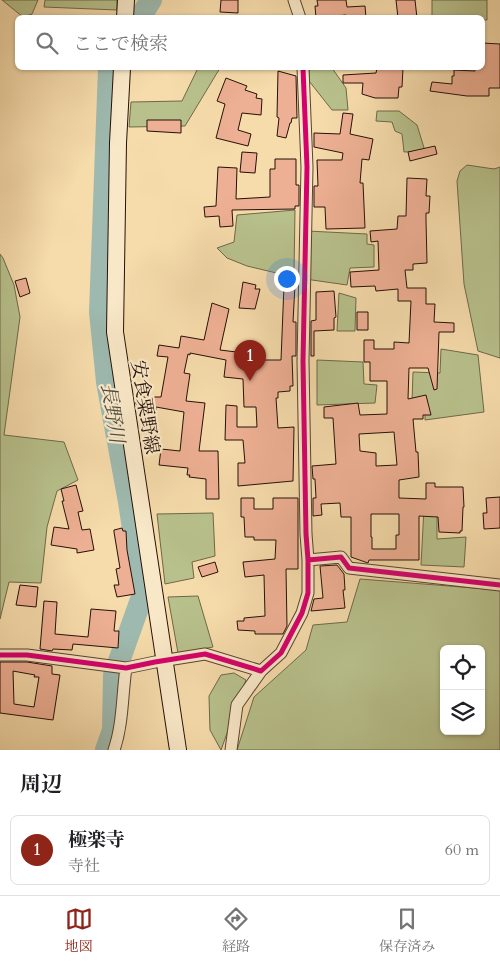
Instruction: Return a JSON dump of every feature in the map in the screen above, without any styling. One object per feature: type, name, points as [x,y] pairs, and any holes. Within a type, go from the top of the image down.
[{"type":"main road","points":[[124,15],[126,0]]},
{"type":"main road","name":"安食粟野線","points":[[122,70],[118,143],[115,332],[178,750]]},
{"type":"street","points":[[294,0],[299,15]]},
{"type":"street","points":[[231,750],[237,705],[261,671],[281,653],[302,613],[308,593],[303,369],[307,167],[303,70]]},
{"type":"street","points":[[308,560],[341,557],[349,568],[500,585]]},
{"type":"street","points":[[0,655],[27,656],[120,667],[205,654],[261,671]]},
{"type":"street","points":[[114,750],[121,720],[120,667]]},
{"type":"green space","points":[[2,0],[38,0],[32,14],[21,15]]},
{"type":"green space","points":[[45,0],[117,0],[117,10],[44,7]]},
{"type":"green space","points":[[432,0],[487,0],[487,20],[485,20],[485,15],[432,15]]},
{"type":"green space","points":[[197,70],[219,70],[185,126],[129,127],[131,102],[182,101]]},
{"type":"green space","points":[[309,70],[333,70],[346,88],[348,110],[332,110],[309,81]]},
{"type":"green space","points":[[377,111],[399,111],[417,125],[425,151],[404,152],[402,134],[395,131],[392,122],[376,121]]},
{"type":"green space","points":[[467,165],[494,169],[500,167],[500,358],[478,351],[464,284],[457,181],[460,171]]},
{"type":"green space","points":[[295,210],[294,272],[289,276],[247,266],[227,258],[217,248],[234,242],[237,215]]},
{"type":"green space","points":[[307,231],[367,234],[367,244],[374,245],[374,267],[350,268],[347,285],[305,279]]},
{"type":"green space","points":[[0,254],[14,285],[20,317],[4,435],[64,442],[78,480],[57,491],[47,527],[41,583],[9,582],[0,619]]},
{"type":"green space","points":[[339,293],[356,298],[355,331],[337,331]]},
{"type":"green space","points":[[441,349],[478,355],[484,412],[425,420],[425,401],[412,402],[413,372],[440,373]]},
{"type":"green space","points":[[317,360],[363,362],[364,384],[377,385],[375,403],[317,405]]},
{"type":"green space","points":[[424,508],[437,509],[437,539],[466,537],[464,567],[421,565]]},
{"type":"green space","points":[[213,513],[215,556],[192,562],[194,578],[165,584],[157,514]]},
{"type":"green space","points":[[360,579],[500,590],[500,750],[237,750],[254,697],[306,650],[313,625],[347,622]]},
{"type":"green space","points":[[198,596],[213,647],[178,653],[168,597]]},
{"type":"green space","points":[[234,673],[246,680],[221,750],[210,730],[209,696],[221,675]]},
{"type":"building","points":[[221,0],[238,0],[238,13],[220,12]]},
{"type":"building","points":[[317,0],[346,0],[347,7],[365,6],[366,15],[316,15],[315,6],[318,6]]},
{"type":"building","points":[[396,0],[415,0],[417,15],[398,15]]},
{"type":"building","points":[[485,43],[500,44],[500,88],[489,88],[489,96],[467,96],[430,91],[432,82],[452,84],[454,70],[485,70]]},
{"type":"building","points":[[377,70],[403,70],[402,87],[399,87],[398,98],[375,98],[362,94],[363,83],[343,83],[343,75],[376,73]]},
{"type":"building","points":[[278,71],[296,76],[297,118],[292,118],[286,138],[277,136],[279,118],[277,117]]},
{"type":"building","points":[[226,78],[247,86],[245,90],[257,94],[256,98],[262,99],[261,115],[242,113],[238,130],[251,134],[248,146],[216,138],[225,104],[217,101]]},
{"type":"building","points":[[343,113],[353,114],[350,134],[373,139],[369,160],[362,159],[360,183],[363,183],[365,228],[326,229],[325,207],[314,207],[314,186],[318,186],[317,160],[342,160],[343,153],[314,147],[314,133],[340,134]]},
{"type":"building","points":[[147,120],[181,120],[181,133],[147,131]]},
{"type":"building","points":[[435,146],[437,154],[410,161],[408,152]]},
{"type":"building","points":[[242,152],[257,153],[255,173],[240,172]]},
{"type":"building","points":[[275,159],[296,159],[296,185],[299,185],[299,206],[295,206],[295,209],[232,210],[233,226],[220,227],[219,216],[205,217],[204,207],[216,206],[218,167],[237,168],[236,199],[270,197],[270,169],[275,169]]},
{"type":"building","points":[[407,178],[427,179],[426,196],[430,196],[429,213],[426,213],[427,263],[413,264],[413,270],[405,270],[407,288],[426,288],[426,304],[435,304],[434,322],[454,323],[454,332],[439,332],[437,389],[434,390],[428,368],[409,368],[408,399],[426,395],[431,415],[423,415],[423,419],[413,419],[416,452],[418,452],[419,477],[399,480],[399,498],[426,499],[426,483],[435,483],[435,487],[463,487],[462,531],[460,533],[439,532],[438,517],[419,516],[419,560],[369,560],[368,563],[351,557],[351,517],[341,517],[340,503],[321,504],[322,515],[313,516],[313,498],[316,498],[312,466],[336,464],[333,418],[324,418],[324,407],[358,403],[360,415],[387,414],[387,381],[370,381],[370,362],[364,362],[364,340],[374,340],[374,349],[394,349],[394,342],[409,343],[411,301],[398,301],[398,289],[376,291],[375,286],[351,287],[350,272],[379,270],[378,241],[371,242],[370,231],[397,229],[398,216],[406,216]],"holes":[[[394,432],[397,465],[376,466],[376,453],[360,451],[359,434]],[[371,514],[399,514],[399,535],[396,535],[396,549],[372,549]]]},
{"type":"building","points":[[26,278],[30,293],[20,297],[15,281]]},
{"type":"building","points":[[243,282],[256,285],[255,289],[260,289],[255,309],[239,308]]},
{"type":"building","points":[[284,285],[295,285],[293,322],[296,322],[296,356],[292,356],[293,386],[290,386],[290,391],[278,392],[278,398],[276,398],[278,428],[294,427],[293,481],[238,486],[238,463],[245,463],[243,440],[225,440],[226,405],[237,406],[237,427],[257,427],[256,407],[244,407],[243,379],[224,377],[226,360],[190,353],[190,355],[188,354],[184,373],[190,374],[186,401],[205,403],[199,451],[218,451],[219,499],[206,499],[206,479],[189,477],[190,475],[187,475],[188,468],[159,465],[161,449],[180,451],[184,412],[156,407],[156,412],[139,412],[139,404],[136,404],[135,397],[161,397],[168,357],[157,356],[159,345],[179,348],[181,336],[204,340],[212,303],[229,309],[220,350],[253,354],[252,360],[281,360]]},
{"type":"building","points":[[334,291],[336,317],[334,318],[334,330],[314,331],[314,356],[311,356],[311,321],[316,320],[316,292]]},
{"type":"building","points":[[357,312],[368,312],[368,330],[357,330]]},
{"type":"building","points":[[76,485],[83,511],[78,512],[82,530],[90,529],[94,550],[77,553],[77,549],[51,545],[54,527],[69,529],[61,489]]},
{"type":"building","points":[[500,497],[500,528],[484,529],[483,513],[487,513],[486,498]]},
{"type":"building","points":[[241,498],[254,498],[254,509],[273,509],[273,498],[298,498],[298,569],[286,569],[287,626],[283,634],[255,634],[255,631],[238,630],[237,621],[244,621],[244,618],[265,616],[264,575],[245,577],[243,562],[275,559],[276,540],[254,540],[254,537],[245,537],[244,517],[241,517]]},
{"type":"building","points":[[122,528],[123,531],[126,531],[127,550],[135,594],[117,597],[114,585],[119,585],[116,569],[120,568],[114,530]]},
{"type":"building","points":[[215,562],[218,572],[202,577],[198,567]]},
{"type":"building","points":[[337,565],[344,574],[345,608],[311,611],[314,599],[323,598],[320,566]]},
{"type":"building","points":[[20,585],[38,587],[36,607],[16,605]]},
{"type":"building","points":[[44,601],[57,602],[55,634],[88,637],[91,609],[116,611],[114,631],[119,631],[118,648],[73,644],[72,650],[53,649],[52,651],[40,649]]},
{"type":"building","points":[[0,662],[27,662],[52,666],[52,674],[60,675],[53,720],[0,713]],"holes":[[[13,671],[35,675],[34,677],[39,677],[34,707],[14,704]]]},
{"type":"waterway","name":"長野川","points":[[142,15],[151,0]]},
{"type":"waterway","name":"長野川","points":[[106,750],[113,730],[114,675],[143,594],[129,502],[107,382],[100,312],[109,70]]},
{"type":"cycle path","points":[[0,655],[27,655],[126,668],[205,654],[261,671],[281,653],[302,613],[308,593],[303,361],[307,167],[303,70]]},
{"type":"cycle path","points":[[308,560],[341,557],[349,568],[500,585]]},
{"type":"place","name":"極楽寺","points":[[250,381]]}]
